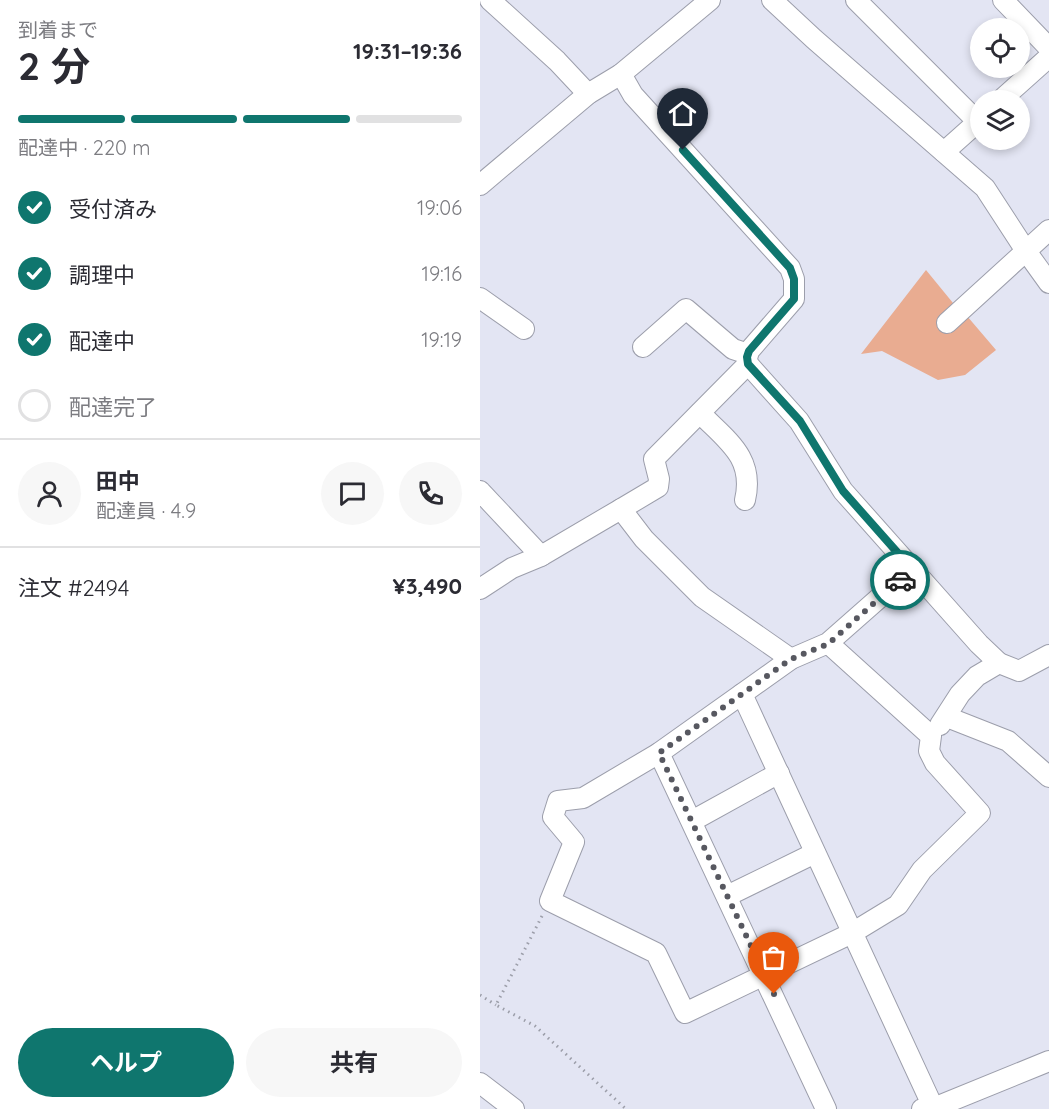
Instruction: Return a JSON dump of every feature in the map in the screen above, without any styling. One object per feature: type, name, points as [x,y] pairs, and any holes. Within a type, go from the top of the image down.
[{"type":"street","points":[[490,0],[557,61],[588,94]]},
{"type":"street","points":[[480,185],[588,94],[621,74],[710,0]]},
{"type":"street","points":[[772,0],[985,188],[1049,283]]},
{"type":"street","points":[[856,0],[970,112]]},
{"type":"street","points":[[1003,0],[1049,48]]},
{"type":"street","points":[[1013,90],[1049,57]]},
{"type":"street","points":[[480,589],[512,568],[541,556],[658,487],[659,479],[654,459],[748,359],[794,299],[794,279],[790,268],[633,95],[621,74]]},
{"type":"street","points":[[944,152],[970,129]]},
{"type":"street","points":[[947,323],[1049,230]]},
{"type":"street","points":[[480,298],[524,329]]},
{"type":"street","points":[[643,347],[686,309],[748,359],[800,421],[843,491],[979,644],[999,663],[1019,671],[1049,655]]},
{"type":"street","points":[[700,412],[741,454],[749,484],[745,500]]},
{"type":"street","points":[[480,491],[541,556]]},
{"type":"street","points":[[621,509],[644,539],[702,597],[791,659]]},
{"type":"street","points":[[912,569],[828,644],[791,659],[659,753],[583,798],[558,801],[553,817],[574,842],[550,901],[656,953],[685,1013],[852,933],[898,905],[922,870],[980,813],[935,763],[929,751],[931,736],[948,717],[960,694],[977,676],[999,663]]},
{"type":"street","points":[[828,644],[931,736]]},
{"type":"street","points":[[742,694],[852,933],[928,1108],[1049,1061]]},
{"type":"street","points":[[948,717],[1008,741],[1049,777]]},
{"type":"street","points":[[659,753],[765,974],[826,1109]]},
{"type":"street","points":[[692,821],[778,773]]},
{"type":"street","points":[[727,896],[815,853]]},
{"type":"street","points":[[480,1083],[514,1109]]},
{"type":"path","points":[[496,1005],[550,901]]},
{"type":"path","points":[[480,995],[535,1026],[626,1109]]},
{"type":"shaded area","points":[[926,270],[953,303],[941,316],[967,316],[996,350],[965,375],[938,380],[882,351],[861,354]]},
{"type":"way so far","points":[[774,994],[659,753],[791,659],[828,644],[860,613],[900,580]]},
{"type":"route","points":[[683,150],[790,268],[794,279],[794,299],[749,351],[748,364],[800,421],[843,491],[912,569],[900,580]]}]
